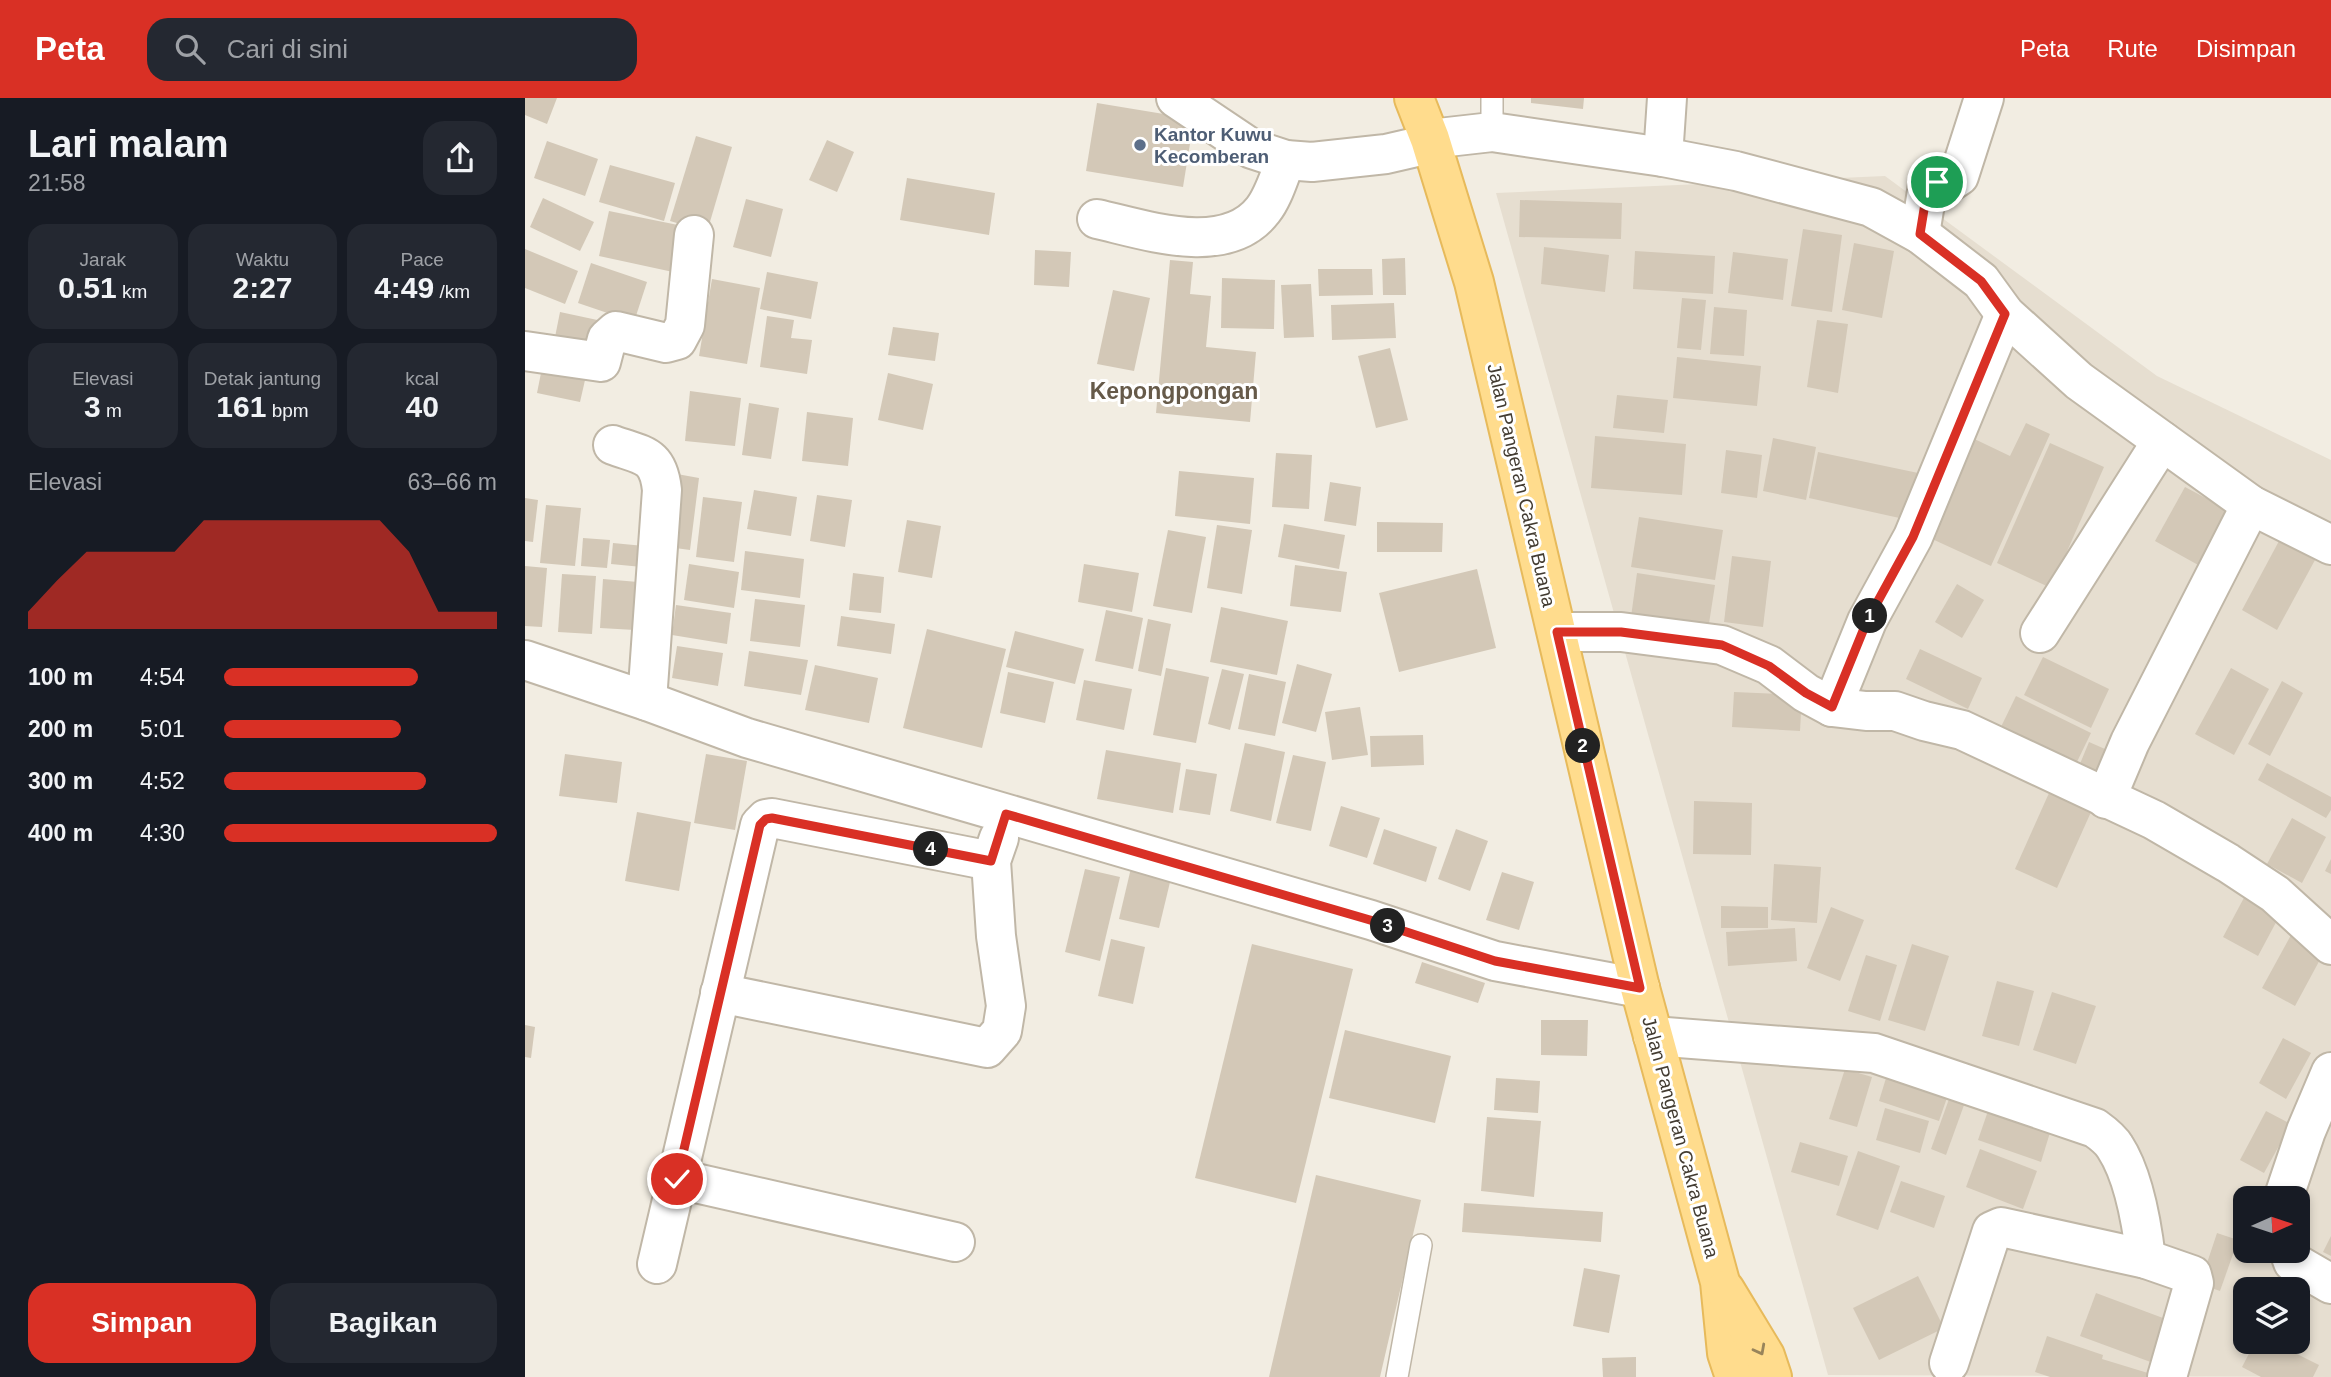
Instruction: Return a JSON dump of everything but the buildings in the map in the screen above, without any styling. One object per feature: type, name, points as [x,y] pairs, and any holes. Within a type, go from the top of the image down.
[{"type":"main road","name":"Jalan Pangeran Cakra Buana","points":[[1414,98],[1410,147],[1474,282],[1640,988],[1720,1282],[1727,1353],[1735,1377]]},
{"type":"main road","name":"Jalan Pangeran Cakra Buana","points":[[1720,1282],[1765,1356],[1772,1377]]},
{"type":"street","points":[[1177,98],[1252,149],[1286,160],[1312,162],[1410,147],[1492,115],[1663,157],[1736,171],[1871,207],[1920,234],[1981,281],[2005,314],[2024,334],[2079,381],[2251,505],[2331,545]]},
{"type":"street","points":[[1663,157],[1667,98]]},
{"type":"street","points":[[1920,234],[1928,185],[1950,182],[1959,176],[1984,98]]},
{"type":"street","points":[[1097,219],[1179,237],[1224,235],[1248,224],[1262,210],[1270,199],[1286,160]]},
{"type":"street","points":[[525,351],[601,362],[607,339],[616,331],[666,343],[677,340],[685,325],[694,235]]},
{"type":"street","points":[[1832,707],[1867,621],[1913,537],[2005,314]]},
{"type":"street","points":[[2040,633],[2162,441]]},
{"type":"street","points":[[613,445],[653,461],[660,471],[662,490],[647,701]]},
{"type":"street","points":[[2106,799],[2130,742],[2251,505]]},
{"type":"street","points":[[1557,632],[1621,632],[1722,645],[1769,666],[1806,693],[1832,707],[1895,711],[1962,730],[2154,820],[2228,863],[2275,894],[2331,945]]},
{"type":"street","points":[[525,660],[747,738],[1370,920],[1495,961],[1640,988]]},
{"type":"street","points":[[720,993],[987,1048],[1002,1031],[1006,1006],[996,936],[991,861],[1006,814]]},
{"type":"street","points":[[657,1264],[760,825],[766,819],[772,818],[991,861]]},
{"type":"street","points":[[1653,1036],[1874,1052],[2095,1128],[2115,1145],[2129,1177],[2143,1234],[2146,1259]]},
{"type":"street","points":[[2287,1186],[2306,1131],[2331,1072]]},
{"type":"street","points":[[677,1179],[955,1242]]},
{"type":"street","points":[[1949,1363],[1992,1231],[2001,1227],[2146,1259],[2192,1275],[2194,1283],[2167,1377]]},
{"type":"street","points":[[2296,1264],[2331,1284]]},
{"type":"lane","points":[[1397,1377],[1421,1245]]},
{"type":"shaded area","points":[[1885,176],[2157,376],[2331,460],[2331,1377],[1828,1375],[1496,193]]},
{"type":"place","name":"Kantor Kuwu Kecomberan","points":[[1140,145]]},
{"type":"district","name":"Kepongpongan","points":[[1174,391]]},
{"type":"route","points":[[677,1179],[760,825],[766,819],[991,861],[1006,814],[1370,920],[1495,961],[1640,988],[1557,632],[1621,632],[1722,645],[1769,666],[1806,693],[1832,707],[1867,621],[1913,537],[2005,314],[1981,281],[1920,234],[1928,185],[1937,182]]}]
